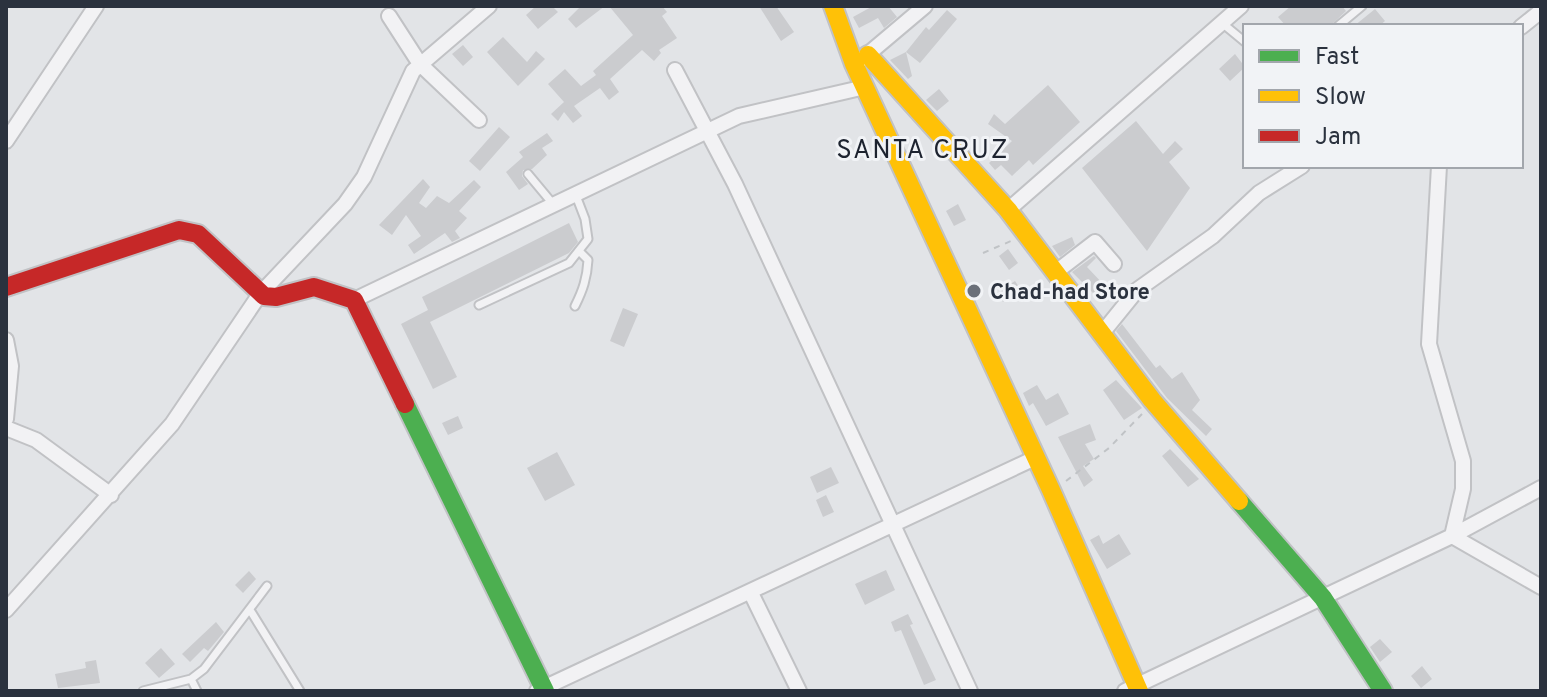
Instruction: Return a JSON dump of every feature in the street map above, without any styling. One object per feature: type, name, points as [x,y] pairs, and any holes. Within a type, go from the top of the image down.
[{"type":"main road","points":[[833,6],[861,60],[1008,210],[1152,400],[1323,598],[1383,691]]},
{"type":"main road","points":[[861,60],[865,87],[1051,490],[1133,689]]},
{"type":"main road","points":[[6,287],[179,230],[198,234],[260,294],[276,297],[314,287],[354,300],[542,690]]},
{"type":"street","points":[[6,141],[96,6]]},
{"type":"street","points":[[6,610],[172,424],[260,294],[345,204],[364,177],[401,92],[420,64],[489,6]]},
{"type":"street","points":[[861,60],[925,6]]},
{"type":"street","points":[[1008,210],[1241,6]]},
{"type":"street","points":[[1523,25],[1541,11]]},
{"type":"street","points":[[389,16],[420,64],[479,120]]},
{"type":"street","points":[[675,70],[970,691]]},
{"type":"street","points":[[354,300],[739,116],[865,87]]},
{"type":"street","points":[[1103,332],[1128,300],[1156,274],[1213,236],[1259,193],[1299,168]]},
{"type":"street","points":[[1439,168],[1429,334],[1433,366],[1463,461],[1463,489],[1452,536]]},
{"type":"street","points":[[1056,272],[1095,242],[1114,264]]},
{"type":"street","points":[[6,340],[11,366],[6,419]]},
{"type":"street","points":[[6,428],[36,440],[111,495]]},
{"type":"street","points":[[542,690],[1035,458]]},
{"type":"street","points":[[1133,689],[1452,536],[1539,489]]},
{"type":"street","points":[[1452,536],[1541,587]]},
{"type":"street","points":[[751,593],[799,691]]},
{"type":"lane","points":[[1340,24],[1362,6]]},
{"type":"lane","points":[[1222,23],[1243,40]]},
{"type":"lane","points":[[528,174],[553,204]]},
{"type":"lane","points":[[479,305],[569,263],[580,252],[588,239],[585,219],[575,193]]},
{"type":"lane","points":[[575,306],[585,285],[588,267],[588,260],[580,252]]},
{"type":"lane","points":[[143,691],[191,679],[204,669],[267,586]]},
{"type":"lane","points":[[250,610],[300,691]]},
{"type":"lane","points":[[191,679],[197,691]]},
{"type":"path","points":[[983,253],[1027,234]]},
{"type":"path","points":[[1051,490],[1109,448],[1152,400]]},
{"type":"building","points":[[536,6],[552,6],[558,12],[538,29],[526,15]]},
{"type":"building","points":[[581,6],[605,6],[576,28],[568,19]]},
{"type":"building","points":[[609,6],[662,6],[667,12],[662,16],[677,38],[659,50],[661,53],[654,61],[642,50],[610,79],[619,92],[609,100],[600,88],[574,106],[582,116],[573,123],[564,112],[558,121],[551,114],[564,102],[548,84],[565,69],[581,86],[596,75],[593,71],[633,35]]},
{"type":"building","points":[[759,6],[776,6],[794,32],[781,41]]},
{"type":"building","points":[[873,6],[888,6],[897,17],[884,28],[878,18],[859,28],[853,17]]},
{"type":"building","points":[[1291,6],[1342,6],[1346,11],[1332,24],[1284,24],[1278,17]]},
{"type":"building","points":[[1375,9],[1385,21],[1381,24],[1356,24]]},
{"type":"building","points":[[947,10],[957,19],[920,63],[906,52],[926,27],[929,30]]},
{"type":"building","points":[[503,37],[527,62],[536,51],[545,59],[518,86],[487,52]]},
{"type":"building","points":[[463,45],[473,57],[463,66],[452,54]]},
{"type":"building","points":[[906,52],[912,76],[908,79],[890,60]]},
{"type":"building","points":[[1235,54],[1243,64],[1243,69],[1230,81],[1219,69]]},
{"type":"building","points":[[1048,85],[1080,122],[1033,165],[1029,160],[1012,176],[1001,165],[995,170],[989,163],[1012,141],[988,124],[994,114],[1005,124]]},
{"type":"building","points":[[939,89],[949,101],[937,111],[926,100]]},
{"type":"building","points":[[1136,121],[1163,154],[1175,141],[1183,149],[1169,162],[1190,188],[1147,251],[1082,168]]},
{"type":"building","points":[[499,127],[510,137],[480,171],[469,161]]},
{"type":"building","points":[[547,133],[553,141],[542,148],[547,155],[532,169],[523,170],[522,176],[528,184],[519,190],[506,172],[523,157],[519,152]]},
{"type":"building","points":[[423,179],[430,187],[419,203],[426,208],[437,196],[449,203],[474,180],[481,187],[459,211],[467,218],[455,231],[460,238],[452,242],[445,233],[414,254],[408,245],[421,236],[406,215],[392,235],[379,225]]},
{"type":"building","points":[[958,204],[966,220],[954,226],[946,211]]},
{"type":"building","points":[[569,223],[578,242],[569,253],[430,322],[457,377],[433,389],[401,324],[428,310],[422,297]]},
{"type":"building","points":[[1072,237],[1075,245],[1060,257],[1052,246]]},
{"type":"building","points":[[1008,249],[1018,263],[1009,270],[999,256]]},
{"type":"building","points":[[1094,256],[1096,258],[1087,267],[1105,286],[1096,296],[1072,272]]},
{"type":"building","points":[[1015,281],[1021,290],[1003,302],[997,293]]},
{"type":"building","points":[[623,308],[638,314],[624,347],[610,341]]},
{"type":"building","points":[[1122,324],[1156,368],[1160,365],[1172,379],[1182,372],[1200,400],[1192,410],[1212,429],[1206,436],[1167,398],[1116,331]]},
{"type":"building","points":[[1116,380],[1142,408],[1124,420],[1103,390]]},
{"type":"building","points":[[1037,385],[1046,400],[1058,393],[1069,414],[1046,426],[1033,403],[1029,406],[1023,393]]},
{"type":"building","points":[[458,416],[463,428],[448,435],[442,423]]},
{"type":"building","points":[[1090,424],[1096,440],[1085,444],[1094,459],[1083,466],[1093,480],[1084,487],[1058,437]]},
{"type":"building","points":[[1170,449],[1199,479],[1188,487],[1162,456]]},
{"type":"building","points":[[557,452],[575,485],[545,501],[527,468]]},
{"type":"building","points":[[831,467],[839,483],[817,493],[810,477]]},
{"type":"building","points":[[826,495],[834,512],[823,517],[816,500]]},
{"type":"building","points":[[1119,534],[1131,554],[1107,569],[1090,540],[1099,535],[1103,544]]},
{"type":"building","points":[[886,570],[895,590],[865,605],[855,584]]},
{"type":"building","points":[[249,571],[256,579],[243,593],[235,585]]},
{"type":"building","points":[[908,614],[913,624],[910,625],[936,680],[924,685],[901,630],[895,632],[891,622]]},
{"type":"building","points":[[216,622],[224,632],[208,651],[204,648],[190,662],[182,654]]},
{"type":"building","points":[[1380,639],[1392,652],[1380,662],[1370,647]]},
{"type":"building","points":[[161,648],[175,664],[159,678],[145,663]]},
{"type":"building","points":[[96,660],[100,683],[58,688],[55,674],[86,668],[85,662]]},
{"type":"building","points":[[1422,666],[1432,679],[1421,688],[1411,676]]},
{"type":"traffic: fast","points":[[405,404],[545,691]]},
{"type":"traffic: fast","points":[[1239,501],[1323,598],[1383,691]]},
{"type":"traffic: slow","points":[[833,6],[854,64],[1051,490],[1139,691]]},
{"type":"traffic: slow","points":[[868,55],[1008,210],[1152,400],[1239,501]]},
{"type":"traffic: jam","points":[[6,287],[179,230],[198,234],[264,296],[276,297],[314,287],[354,300],[405,404]]},
{"type":"place","name":"Chad-had Store","points":[[974,291]]},
{"type":"district","name":"SANTA CRUZ","points":[[923,149]]}]
